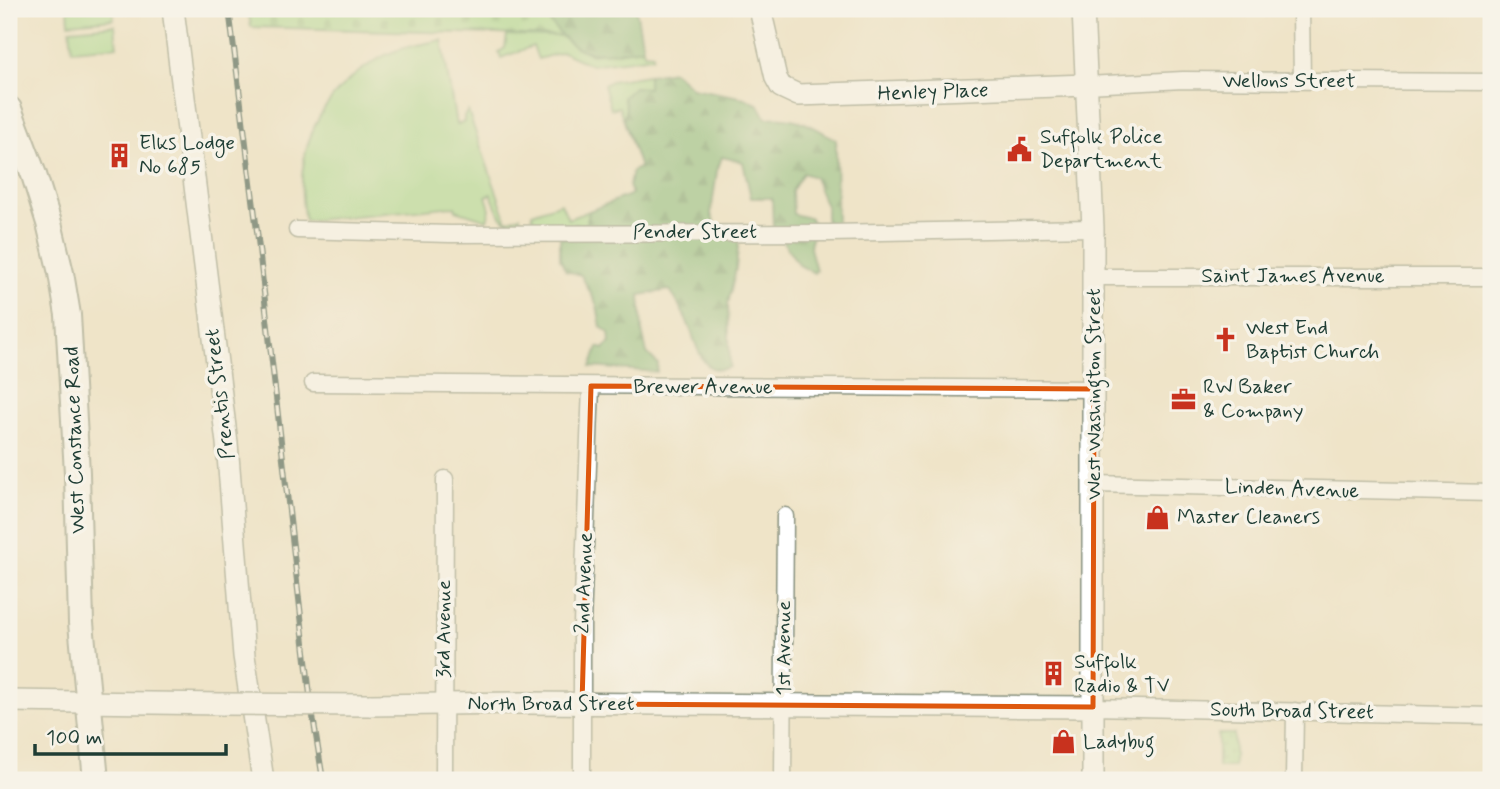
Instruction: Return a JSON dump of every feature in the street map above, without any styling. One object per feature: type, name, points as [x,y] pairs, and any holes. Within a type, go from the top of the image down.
[{"type":"main road","name":"West Constance Road","points":[[10,115],[49,223],[68,315],[77,473],[81,624],[96,780]]},
{"type":"street","name":"Prentis Street","points":[[173,9],[227,443],[245,666],[263,780]]},
{"type":"street","name":"Henley Place","points":[[760,9],[772,68],[781,87],[790,92],[808,96],[1087,85]]},
{"type":"street","name":"West Washington Street","points":[[1083,9],[1094,277],[1093,780]]},
{"type":"street","points":[[1301,9],[1302,81]]},
{"type":"street","name":"Wellons Street","points":[[1087,85],[1182,80],[1491,82]]},
{"type":"street","name":"Pender Street","points":[[297,230],[450,234],[830,233],[1093,228]]},
{"type":"street","name":"Saint James Avenue","points":[[1094,277],[1491,277]]},
{"type":"street","name":"Brewer Avenue","points":[[313,383],[1094,389]]},
{"type":"street","name":"2nd Avenue","points":[[582,780],[582,624],[591,386]]},
{"type":"street","name":"3rd Avenue","points":[[444,780],[445,479]]},
{"type":"street","name":"Linden Avenue","points":[[1093,484],[1491,493]]},
{"type":"street","name":"1st Avenue","points":[[783,780],[785,516]]},
{"type":"street","name":"North Broad Street","points":[[9,701],[1093,707]]},
{"type":"street","name":"South Broad Street","points":[[1093,707],[1491,716]]},
{"type":"street","points":[[1294,780],[1295,711]]},
{"type":"highlighted area","points":[[591,386],[1094,389],[1093,707],[582,704]]},
{"type":"green space","points":[[68,9],[113,9],[114,19],[69,23]]},
{"type":"green space","points":[[248,9],[540,9],[561,36],[251,27]]},
{"type":"green space","points":[[540,9],[636,9],[643,48],[607,53],[583,50],[563,37]]},
{"type":"green space","points":[[115,25],[117,46],[72,50],[70,29]]},
{"type":"green space","points":[[507,35],[560,36],[590,54],[643,48],[644,53],[653,54],[653,57],[591,65],[563,52],[538,59],[533,46],[501,58],[499,52],[505,48]]},
{"type":"green space","points":[[442,40],[456,125],[464,122],[468,111],[507,221],[520,216],[521,223],[509,223],[505,220],[491,194],[486,196],[490,209],[487,220],[456,210],[455,206],[305,221],[302,196],[307,148],[314,127],[326,107],[358,72],[380,58],[402,49]]},
{"type":"green space","points":[[673,71],[692,88],[745,98],[759,105],[766,118],[786,118],[803,122],[836,140],[837,225],[826,222],[826,206],[814,177],[803,173],[792,191],[793,214],[810,218],[813,225],[810,248],[816,270],[814,273],[799,265],[773,227],[772,198],[751,198],[743,162],[722,157],[717,171],[711,214],[720,237],[739,239],[728,304],[730,367],[713,369],[703,360],[687,321],[670,290],[640,295],[642,331],[647,353],[658,364],[657,372],[591,367],[598,347],[604,349],[610,342],[609,333],[601,327],[597,305],[581,275],[566,271],[560,258],[560,236],[585,236],[589,211],[632,194],[629,186],[632,171],[640,168],[624,121],[626,107],[623,97],[634,87],[648,88],[648,75]]},
{"type":"green space","points":[[648,75],[648,88],[626,106],[624,121],[619,107],[611,109],[604,85],[611,81]]},
{"type":"green space","points":[[561,203],[568,219],[589,211],[587,224],[541,225],[533,219],[532,213]]},
{"type":"green space","points":[[1218,734],[1234,734],[1234,767],[1218,767]]},
{"type":"railway","points":[[229,9],[311,704],[323,780]]},
{"type":"place","name":"Suffolk Police Department","points":[[1020,149]]},
{"type":"place","name":"Elks Lodge No 685","points":[[119,155]]},
{"type":"place","name":"West End Baptist Church","points":[[1226,340]]},
{"type":"place","name":"RW Baker & Company","points":[[1183,399]]},
{"type":"place","name":"Master Cleaners","points":[[1157,517]]},
{"type":"place","name":"Suffolk Radio & TV","points":[[1054,674]]},
{"type":"place","name":"Ladybug","points":[[1063,742]]}]
